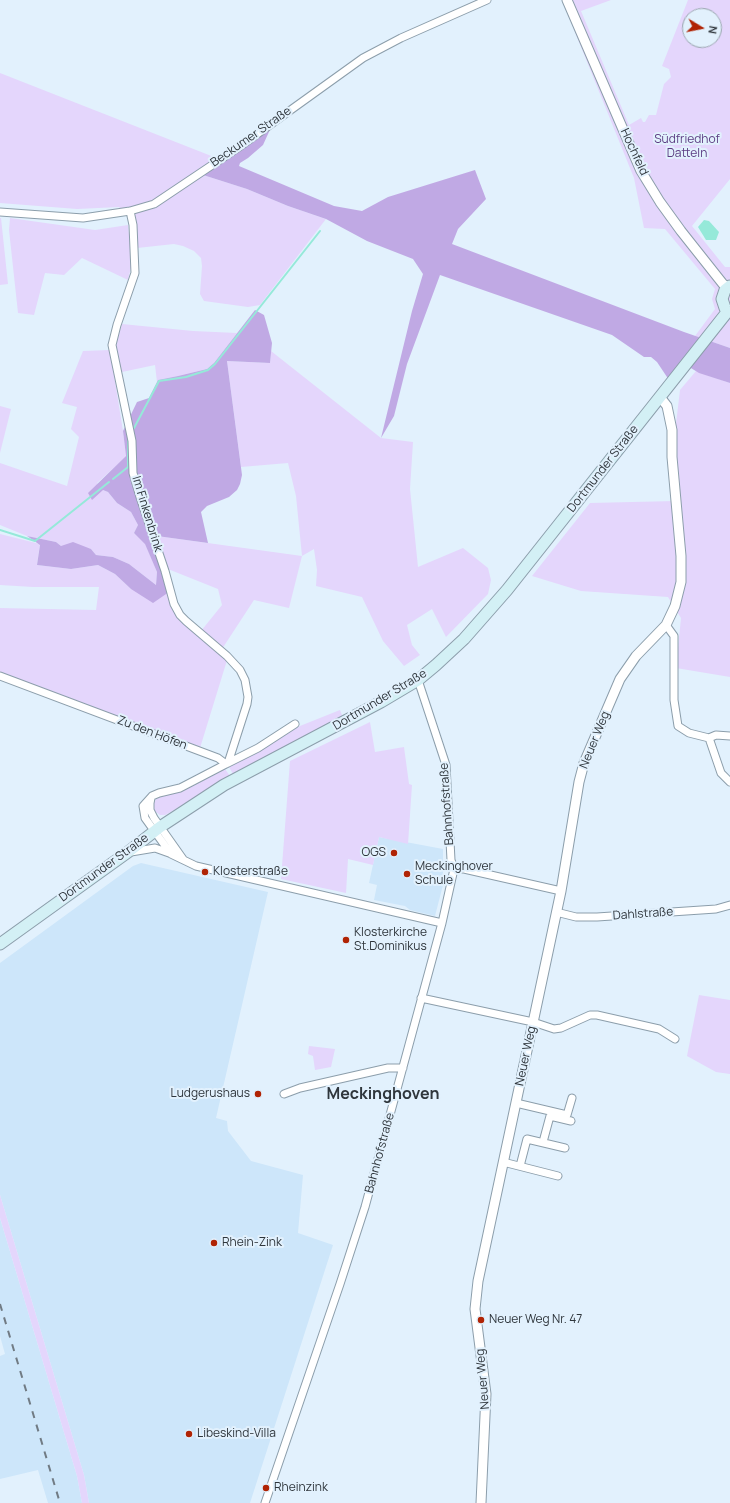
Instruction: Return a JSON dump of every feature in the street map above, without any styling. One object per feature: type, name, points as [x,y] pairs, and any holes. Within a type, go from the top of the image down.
[{"type":"main road","points":[[729,286],[725,290],[722,299],[725,308],[729,312]]},
{"type":"main road","name":"Dortmunder Straße","points":[[0,944],[128,852],[157,829],[235,779],[353,717],[418,680],[436,666],[464,639],[498,600],[708,336],[729,312]]},
{"type":"street","name":"Beckumer Straße","points":[[0,212],[83,218],[130,211],[154,204],[375,51],[487,0]]},
{"type":"street","name":"Hochfeld","points":[[567,0],[642,171],[660,202],[681,231],[723,284],[729,286]]},
{"type":"street","name":"Im Finkenbrink","points":[[130,211],[133,225],[135,273],[112,345],[132,441],[133,473],[177,611],[186,621],[227,656],[240,670],[246,680],[248,697],[247,704],[227,763]]},
{"type":"street","name":"Neuer Weg","points":[[481,1503],[486,1394],[475,1309],[478,1281],[561,891],[576,800],[584,763],[620,679],[636,656],[666,625],[675,606],[681,582],[681,556],[672,457],[672,430],[667,406],[660,397]]},
{"type":"street","points":[[666,625],[674,636],[674,700],[678,726],[689,733],[709,738],[716,735],[730,736]]},
{"type":"street","name":"Zu den Höfen","points":[[0,676],[218,758],[227,763]]},
{"type":"street","name":"Bahnhofstraße","points":[[265,1503],[352,1248],[378,1161],[442,922],[454,870],[451,860],[446,765],[418,680]]},
{"type":"street","points":[[183,860],[157,829],[145,818],[143,806],[152,796],[180,788],[258,748],[295,724]]},
{"type":"street","points":[[709,738],[721,773],[730,782]]},
{"type":"street","points":[[157,829],[171,854]]},
{"type":"street","points":[[128,852],[155,848],[207,870],[442,922]]},
{"type":"street","points":[[454,870],[464,869],[561,891]]},
{"type":"street","name":"Dahlstraße","points":[[556,912],[576,917],[597,918],[716,909],[730,905]]},
{"type":"street","points":[[421,998],[533,1022],[554,1029],[561,1028],[590,1015],[597,1015],[659,1029],[675,1039]]},
{"type":"street","points":[[284,1094],[300,1088],[388,1068],[403,1068]]},
{"type":"street","name":"Neuer Weg","points":[[550,1113],[567,1115],[572,1098]]},
{"type":"street","name":"Neuer Weg","points":[[516,1103],[571,1121]]},
{"type":"street","points":[[543,1142],[550,1113]]},
{"type":"street","points":[[520,1166],[527,1138],[565,1148]]},
{"type":"street","points":[[503,1162],[558,1176]]},
{"type":"shaded area","points":[[273,123],[263,145],[240,163],[239,166],[334,206],[362,211],[388,197],[475,170],[486,199],[458,229],[452,244],[730,348],[730,383],[699,373],[686,365],[671,383],[657,362],[651,357],[644,357],[612,335],[440,275],[407,364],[394,416],[381,438],[412,311],[423,274],[413,259],[367,241],[326,219],[288,206],[247,189],[200,174]]},
{"type":"shaded area","points":[[704,220],[709,221],[719,232],[716,240],[706,240],[698,227]]},
{"type":"shaded area","points":[[255,310],[264,315],[272,343],[270,363],[227,361],[242,475],[240,484],[237,490],[229,497],[207,506],[201,512],[208,543],[157,536],[168,569],[169,592],[153,603],[131,589],[115,574],[98,565],[71,569],[37,565],[40,545],[27,536],[56,542],[61,546],[73,542],[91,549],[96,555],[113,557],[129,564],[156,585],[157,572],[145,544],[134,533],[138,525],[131,512],[117,503],[108,492],[103,490],[92,500],[88,493],[126,456],[123,431],[137,402],[149,398],[158,380],[207,369],[214,363]]},
{"type":"shaded area","name":"Meckinghover Schule","points":[[379,837],[443,849],[443,885],[435,916],[410,910],[405,906],[374,900],[377,885],[369,883]]},
{"type":"shaded area","name":"Rhein-Zink","points":[[141,863],[268,892],[216,1118],[227,1121],[228,1131],[251,1161],[303,1175],[298,1233],[333,1245],[250,1503],[89,1503],[84,1475],[0,1195],[0,963],[133,866]]},
{"type":"shaded area","points":[[0,1218],[77,1476],[82,1503],[48,1503],[38,1470],[0,1479],[0,1356],[5,1354],[0,1336]]},
{"type":"green space","name":"Südfriedhof Datteln","points":[[562,0],[611,0],[581,11],[629,125],[641,118],[643,122],[645,122],[649,115],[656,115],[664,84],[671,77],[669,69],[662,66],[682,15],[682,48],[722,48],[722,8],[685,8],[688,0],[730,0],[730,179],[692,226],[725,267],[730,267],[730,348],[695,336],[715,309],[712,299],[715,289],[665,229],[644,228],[634,178]]},
{"type":"green space","points":[[0,73],[219,159],[153,202],[121,210],[119,207],[77,209],[0,203]]},
{"type":"green space","points":[[200,174],[247,189],[288,206],[326,219],[260,305],[248,307],[204,301],[200,294],[202,266],[201,258],[194,251],[174,244],[137,248],[135,216],[133,216],[132,212],[155,205]]},
{"type":"green space","points":[[0,218],[8,284],[0,285]]},
{"type":"green space","points":[[10,218],[95,230],[128,225],[132,263],[128,280],[82,258],[64,275],[45,273],[34,315],[18,313],[9,230]]},
{"type":"green space","points":[[122,324],[193,331],[237,333],[214,363],[207,369],[158,380],[157,382],[155,365],[122,372],[116,350],[116,343]]},
{"type":"green space","points":[[110,350],[126,456],[97,483],[103,490],[108,492],[117,503],[131,512],[138,525],[134,533],[145,543],[157,572],[156,585],[129,564],[113,557],[96,555],[91,549],[61,546],[56,542],[27,536],[0,525],[0,463],[67,486],[79,437],[71,429],[77,407],[62,403],[83,351]]},
{"type":"green space","points":[[271,351],[381,438],[413,442],[410,489],[418,567],[463,548],[488,568],[491,580],[488,594],[446,637],[432,609],[407,625],[412,645],[420,655],[404,666],[383,641],[362,597],[316,586],[317,570],[314,549],[302,556],[296,496],[288,463],[241,467],[227,361],[270,363]]},
{"type":"green space","points":[[696,371],[730,383],[730,677],[676,668],[681,618],[668,597],[581,591],[532,576],[590,503],[675,501],[672,457],[680,390]]},
{"type":"green space","points":[[0,406],[11,409],[0,453]]},
{"type":"green space","points":[[0,534],[40,544],[37,565],[71,569],[98,565],[115,574],[131,589],[169,592],[172,604],[228,657],[200,748],[0,673],[0,608],[96,610],[99,587],[33,587],[0,585]]},
{"type":"green space","points":[[157,536],[302,556],[289,608],[254,600],[222,649],[201,631],[222,605],[218,589],[168,569]]},
{"type":"green space","points":[[340,710],[343,718],[233,774],[229,767],[300,726]]},
{"type":"green space","points":[[370,722],[375,752],[404,747],[409,784],[412,785],[408,844],[379,837],[373,865],[348,859],[346,893],[281,879],[290,761]]},
{"type":"green space","points":[[225,769],[230,776],[169,813],[160,815],[153,810],[153,804],[157,798],[189,788]]},
{"type":"green space","points":[[699,995],[730,1000],[730,1074],[716,1072],[687,1056]]},
{"type":"green space","points":[[309,1046],[335,1049],[331,1067],[315,1070],[313,1056],[308,1054]]},
{"type":"green space","points":[[0,1195],[84,1475],[89,1503],[82,1503],[77,1476],[0,1218]]},
{"type":"waterway","points":[[134,428],[159,381],[186,377],[208,370],[215,364],[320,231]]},
{"type":"waterway","points":[[113,479],[128,467],[128,438]]},
{"type":"waterway","points":[[0,530],[35,541],[109,482]]},
{"type":"railway","points":[[0,1304],[60,1503]]},
{"type":"place","name":"OGS","points":[[394,853]]},
{"type":"place","name":"Klosterstraße","points":[[205,872]]},
{"type":"place","name":"Meckinghover Schule","points":[[407,874]]},
{"type":"place","name":"Klosterkirche St.Dominikus","points":[[346,940]]},
{"type":"place","name":"Ludgerushaus","points":[[258,1094]]},
{"type":"place","name":"Rhein-Zink","points":[[214,1243]]},
{"type":"place","name":"Neuer Weg Nr. 47","points":[[481,1320]]},
{"type":"place","name":"Libeskind-Villa","points":[[189,1434]]},
{"type":"place","name":"Rheinzink","points":[[266,1488]]},
{"type":"district","name":"Meckinghoven","points":[[383,1095]]}]
